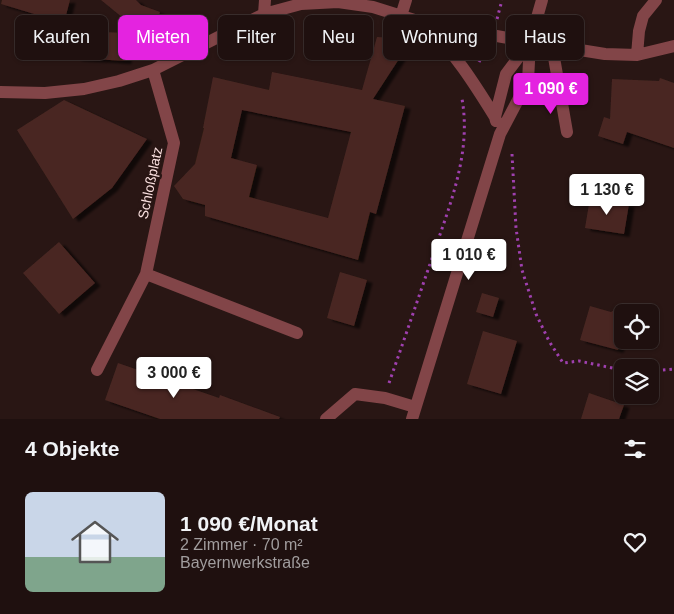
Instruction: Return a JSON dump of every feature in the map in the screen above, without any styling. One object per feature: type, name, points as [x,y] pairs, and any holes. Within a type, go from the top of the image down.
[{"type":"street","points":[[264,0],[264,14]]},
{"type":"street","points":[[401,15],[406,0]]},
{"type":"street","points":[[538,15],[542,0]]},
{"type":"street","points":[[637,55],[639,31],[643,16],[656,0]]},
{"type":"street","points":[[0,92],[45,93],[84,89],[119,81],[153,70],[264,14],[301,4],[338,2],[373,7],[398,15]]},
{"type":"street","points":[[584,51],[605,54],[637,55],[674,46]]},
{"type":"street","points":[[457,60],[471,78],[495,117],[500,134]]},
{"type":"street","points":[[495,117],[506,74],[516,60]]},
{"type":"street","points":[[326,419],[355,394],[384,398],[414,413],[500,134],[528,81],[529,60]]},
{"type":"street","points":[[555,60],[568,132]]},
{"type":"street","name":"Schloßplatz","points":[[97,370],[146,274],[174,143],[153,70]]},
{"type":"street","points":[[146,274],[297,333]]},
{"type":"path","points":[[384,398],[454,192],[464,152],[465,115],[460,84],[471,78],[480,60]]},
{"type":"path","points":[[500,134],[513,156],[516,228],[522,270],[536,314],[549,341],[563,363],[579,361],[614,368]]},
{"type":"path","points":[[659,370],[674,369]]},
{"type":"building","points":[[2,0],[70,0],[66,15],[37,15],[1,4]]},
{"type":"building","points":[[101,0],[136,0],[141,5],[160,12],[159,15],[119,15]]},
{"type":"building","points":[[108,32],[118,33],[118,60],[126,61],[108,60]]},
{"type":"building","points":[[377,37],[383,37],[383,60],[398,60],[373,99],[405,106],[376,214],[370,212],[358,260],[205,216],[205,205],[183,199],[174,186],[195,164],[204,128],[213,77],[269,90],[272,72],[362,90],[370,60],[373,60],[373,51]],"holes":[[[242,110],[351,132],[328,218],[249,197],[257,165],[231,158]]]},
{"type":"building","points":[[660,78],[674,83],[674,148],[627,132],[623,144],[598,136],[604,117],[610,119],[612,79],[659,81]]},
{"type":"building","points":[[64,100],[147,139],[112,188],[73,219],[17,130]]},
{"type":"building","points":[[590,198],[629,204],[624,234],[585,228]]},
{"type":"building","points":[[59,242],[95,283],[59,314],[23,273]]},
{"type":"building","points":[[340,272],[367,280],[354,326],[327,318]]},
{"type":"building","points":[[482,293],[499,298],[493,317],[476,312]]},
{"type":"building","points":[[590,306],[611,312],[614,310],[614,349],[580,340]]},
{"type":"building","points":[[483,331],[517,341],[501,394],[467,384]]},
{"type":"building","points":[[118,363],[219,398],[220,395],[280,417],[279,419],[160,419],[105,400]]},
{"type":"building","points":[[589,393],[614,402],[614,404],[624,405],[619,419],[581,419]]}]
